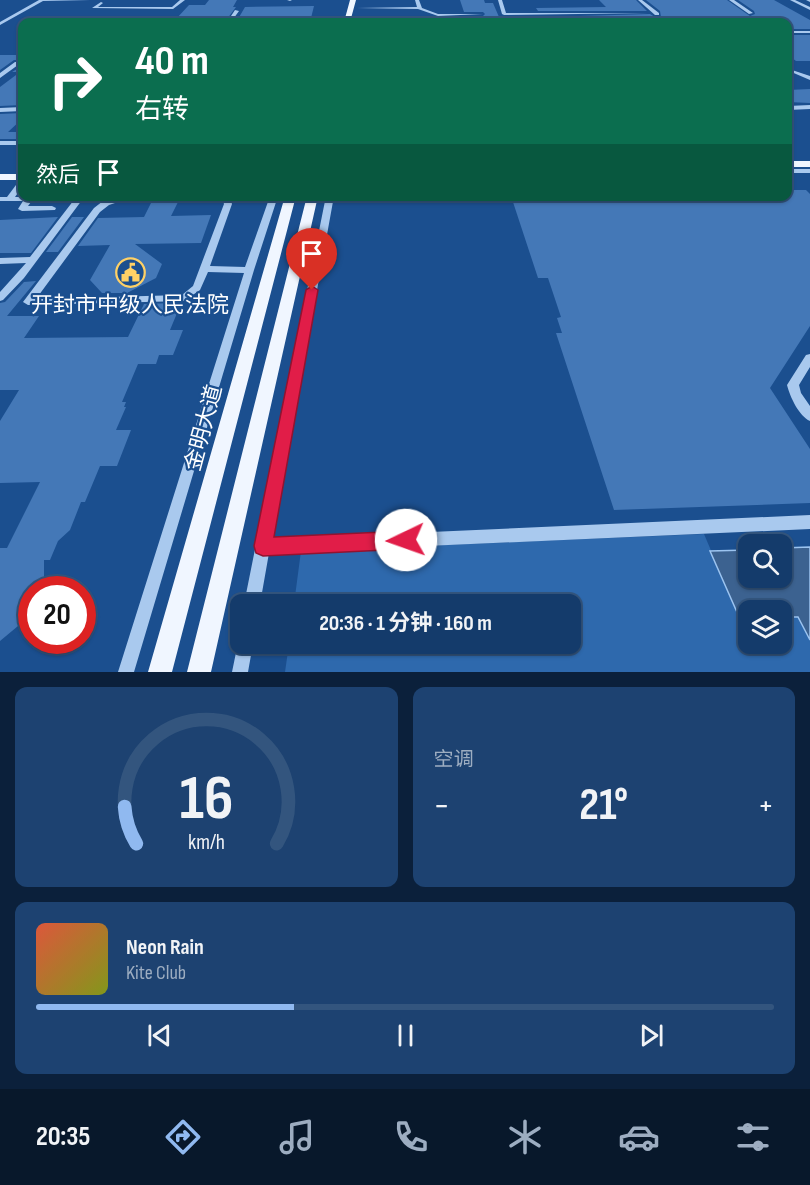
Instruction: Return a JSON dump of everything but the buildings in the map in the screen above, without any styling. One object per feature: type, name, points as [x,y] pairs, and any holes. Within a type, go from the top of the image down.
[{"type":"main road","points":[[349,18],[358,2]]},
{"type":"main road","points":[[356,18],[358,2]]},
{"type":"main road","points":[[792,157],[810,156]]},
{"type":"main road","points":[[792,164],[810,164]]},
{"type":"main road","points":[[0,170],[18,169]]},
{"type":"main road","points":[[0,177],[18,177]]},
{"type":"main road","name":"金明大道","points":[[160,672],[290,201]]},
{"type":"main road","points":[[199,672],[312,201]]},
{"type":"street","points":[[0,24],[42,0],[88,0],[90,3],[101,3]]},
{"type":"street","points":[[107,1],[94,8],[172,8],[183,0]]},
{"type":"street","points":[[500,0],[504,14],[646,13]]},
{"type":"street","points":[[640,0],[657,14]]},
{"type":"street","points":[[731,0],[751,13]]},
{"type":"street","points":[[792,0],[810,9]]},
{"type":"street","points":[[358,2],[383,1]]},
{"type":"street","points":[[405,1],[417,1],[418,8]]},
{"type":"street","points":[[358,2],[418,8],[438,15],[481,14]]},
{"type":"street","points":[[232,18],[237,11]]},
{"type":"street","points":[[792,32],[810,32]]},
{"type":"street","points":[[0,76],[18,63]]},
{"type":"street","points":[[792,73],[810,78]]},
{"type":"street","points":[[792,108],[810,107]]},
{"type":"street","points":[[0,110],[18,109]]},
{"type":"street","points":[[12,143],[18,137]]},
{"type":"street","points":[[0,143],[18,143]]},
{"type":"street","points":[[792,171],[810,171]]},
{"type":"street","points":[[5,199],[18,187]]},
{"type":"street","points":[[26,201],[22,209],[52,208]]},
{"type":"street","points":[[0,298],[33,260],[77,201]]},
{"type":"street","points":[[114,201],[106,203],[97,210],[28,302],[184,298],[197,288],[227,201]]},
{"type":"street","points":[[126,672],[272,201]]},
{"type":"street","points":[[254,594],[329,201]]},
{"type":"street","points":[[0,261],[33,260]]},
{"type":"street","points":[[204,269],[249,270]]},
{"type":"street","points":[[810,358],[794,385],[795,394],[810,416]]},
{"type":"street","points":[[263,546],[810,522]]},
{"type":"street","points":[[240,672],[243,654]]},
{"type":"shaded area","points":[[541,17],[542,18],[454,18]]},
{"type":"shaded area","points":[[704,534],[738,614],[738,654],[792,654],[792,617],[798,617],[810,640],[810,672],[285,672],[288,654],[581,654],[581,594],[295,594],[301,551]]},
{"type":"shaded area","points":[[810,547],[810,640],[798,617],[792,617],[792,600],[738,600],[738,614],[710,551],[738,550],[738,588],[792,588],[792,548]]},
{"type":"place","name":"开封市中级人民法院","points":[[130,273]]},
{"type":"route","points":[[312,290],[263,546],[406,540]]}]
